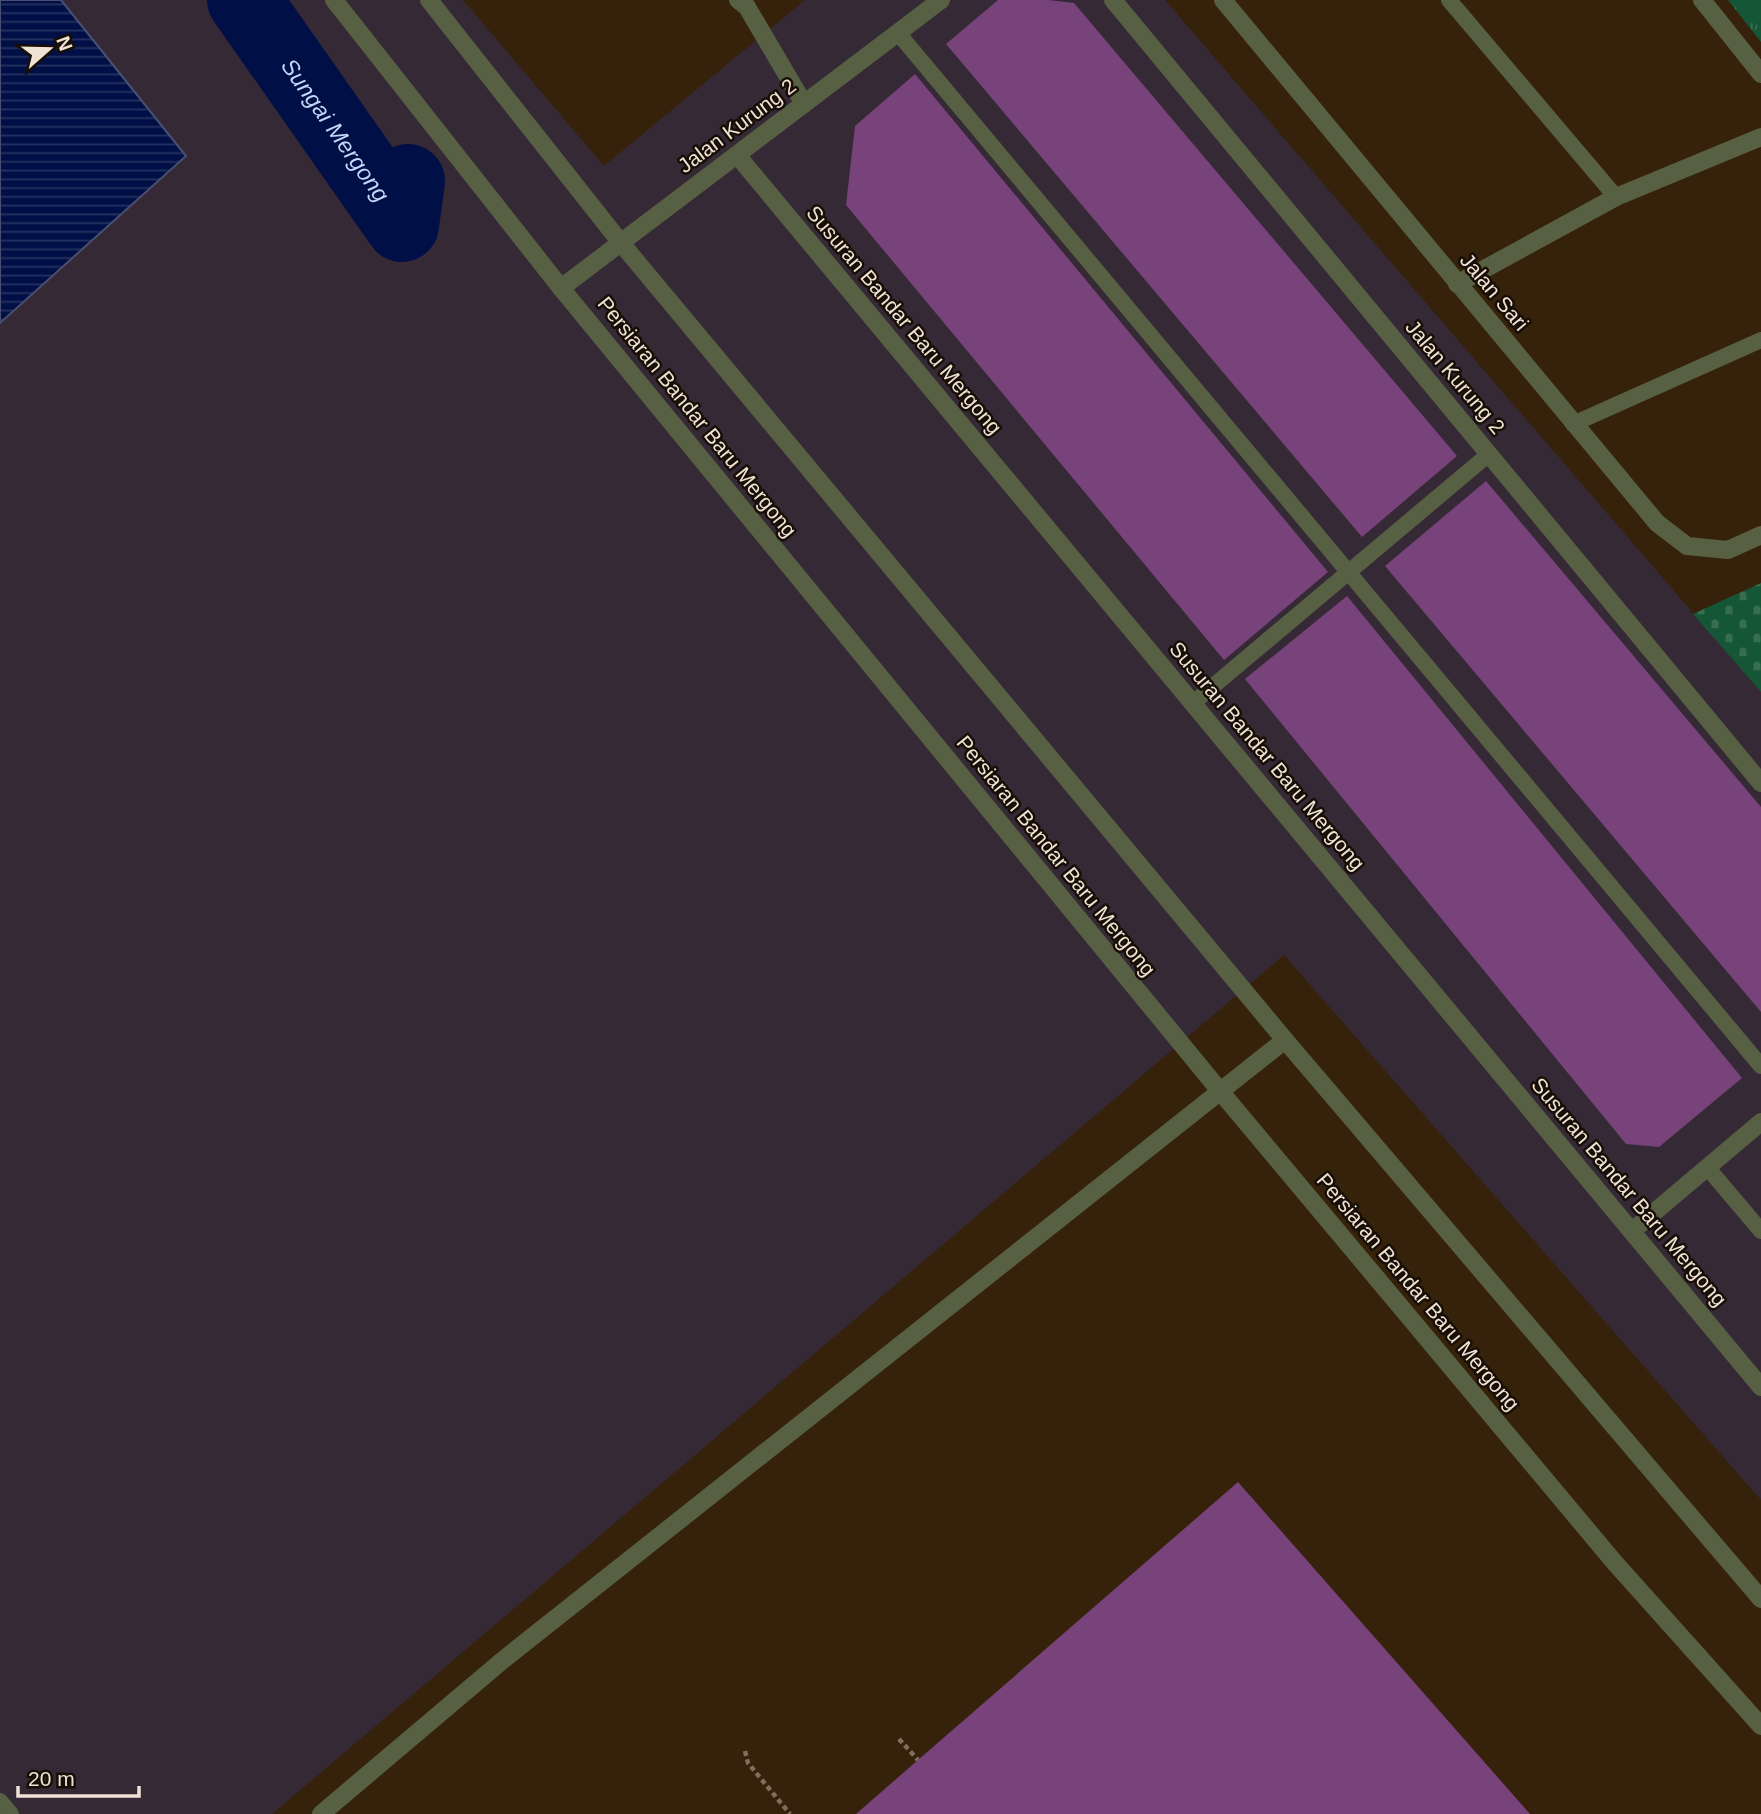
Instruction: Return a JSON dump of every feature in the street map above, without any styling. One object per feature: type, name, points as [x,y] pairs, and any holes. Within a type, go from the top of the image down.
[{"type":"street","name":"Persiaran Bandar Baru Mergong","points":[[334,0],[561,288],[1220,1091],[1615,1563],[1761,1726]]},
{"type":"street","points":[[429,0],[621,243],[1285,1040],[1761,1599]]},
{"type":"street","points":[[738,0],[747,7],[804,104]]},
{"type":"street","name":"Jalan Kurung 2","points":[[561,288],[941,0]]},
{"type":"street","name":"Jalan Kurung 2","points":[[1113,0],[1761,783]]},
{"type":"street","name":"Jalan Sari","points":[[1223,0],[1657,523],[1687,546],[1728,550],[1761,535]]},
{"type":"street","points":[[1702,0],[1761,74]]},
{"type":"street","points":[[1457,284],[1616,197],[1761,137]]},
{"type":"street","name":"Susuran Bandar Baru Mergong","points":[[737,155],[1761,1387]]},
{"type":"street","points":[[321,1814],[503,1660],[1285,1040]]},
{"type":"street","points":[[1632,1231],[1761,1122]]},
{"type":"lane","points":[[1449,0],[1616,197]]},
{"type":"lane","points":[[898,33],[1761,1066]]},
{"type":"lane","points":[[1573,424],[1761,341]]},
{"type":"lane","points":[[1193,703],[1489,454]]},
{"type":"lane","points":[[1707,1167],[1761,1231]]},
{"type":"lane","points":[[0,1801],[10,1814]]},
{"type":"path","points":[[900,1739],[918,1760]]},
{"type":"path","points":[[745,1751],[748,1763],[790,1814]]},
{"type":"shaded area","points":[[0,0],[463,0],[604,166],[805,0],[1165,0],[1761,692],[1761,1500],[1284,955],[272,1814],[0,1814]]},
{"type":"shaded area","points":[[0,0],[61,0],[186,156],[0,323]]},
{"type":"green space","points":[[1728,0],[1761,0],[1761,42]]},
{"type":"green space","points":[[1761,583],[1761,692],[1693,614]]},
{"type":"building","points":[[998,0],[1074,3],[1457,456],[1362,537],[946,44]]},
{"type":"building","points":[[915,74],[1328,572],[1224,660],[846,205],[855,126]]},
{"type":"building","points":[[1486,481],[1761,807],[1761,1012],[1385,566]]},
{"type":"building","points":[[1347,596],[1742,1078],[1659,1147],[1626,1144],[1245,679]]},
{"type":"building","points":[[1238,1482],[1530,1814],[856,1814],[918,1760]]},
{"type":"waterway","name":"Sungai Mergong","points":[[244,0],[402,225],[408,181]]}]
